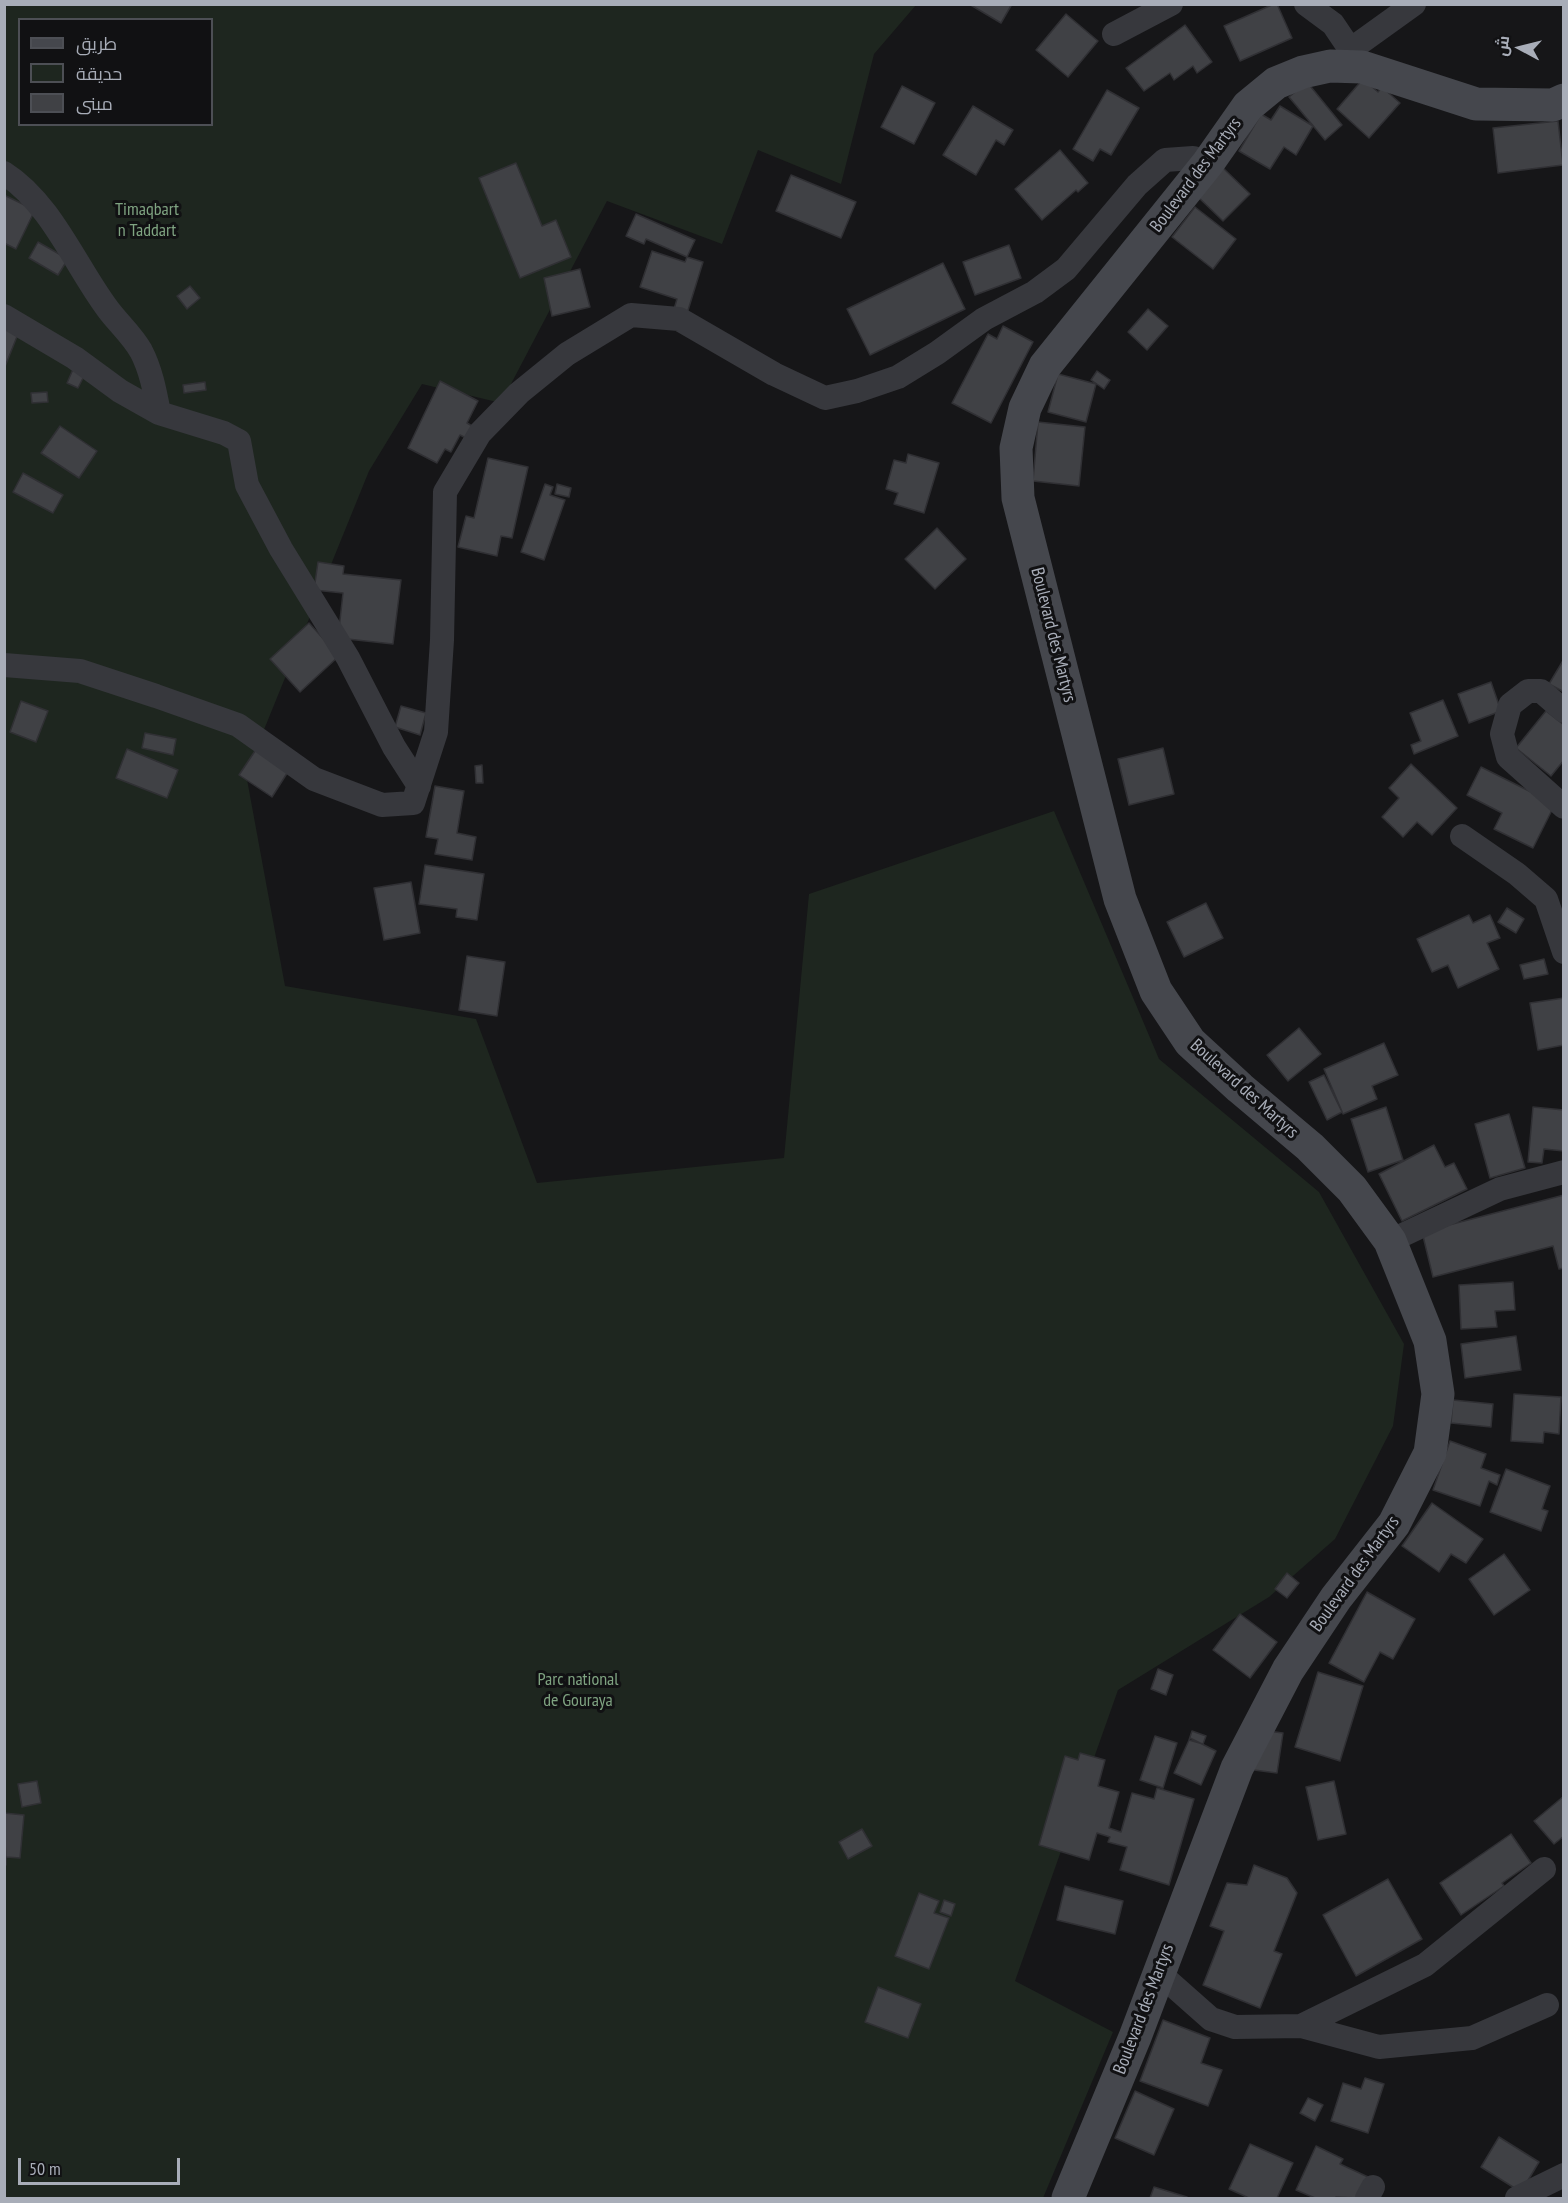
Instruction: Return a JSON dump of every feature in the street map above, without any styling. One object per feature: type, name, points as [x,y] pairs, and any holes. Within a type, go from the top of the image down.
[{"type":"main road","name":"Boulevard des Martyrs","points":[[1068,2199],[1159,1973],[1237,1768],[1288,1670],[1336,1598],[1394,1524],[1430,1453],[1438,1394],[1430,1341],[1388,1239],[1352,1189],[1310,1147],[1190,1042],[1156,991],[1120,899],[1018,498],[1016,448],[1025,408],[1045,366],[1208,163],[1248,106],[1276,83],[1303,72],[1356,59],[1476,104],[1553,105],[1563,100]]},
{"type":"street","points":[[1114,34],[1171,4]]},
{"type":"street","points":[[1306,4],[1333,24],[1356,59],[1414,4]]},
{"type":"street","points":[[4,665],[80,671],[238,725],[314,779],[382,805],[413,803],[436,732],[442,640],[445,492],[480,433],[519,393],[567,354],[631,315],[679,320],[774,374],[825,398],[857,391],[898,377],[938,353],[984,319],[1035,292],[1066,268],[1137,184],[1165,159],[1193,158],[1208,163]]},
{"type":"street","points":[[4,173],[14,179],[36,202],[107,309],[141,350],[154,385],[159,413]]},
{"type":"street","points":[[4,316],[75,358],[120,391],[159,413],[224,433],[239,441],[247,485],[281,549],[348,658],[393,747],[419,786]]},
{"type":"street","points":[[1563,711],[1541,691],[1528,691],[1510,705],[1502,734],[1508,757],[1563,807]]},
{"type":"street","points":[[1462,836],[1517,874],[1546,899],[1563,952]]},
{"type":"street","points":[[1388,1239],[1500,1189],[1563,1172]]},
{"type":"street","points":[[1301,2026],[1425,1965],[1544,1869]]},
{"type":"street","points":[[1159,1973],[1211,2019],[1235,2026],[1301,2026],[1379,2047],[1472,2038],[1547,2005]]},
{"type":"street","points":[[1517,2199],[1563,2175]]},
{"type":"green space","name":"Parc national de Gouraya","points":[[4,5],[916,5],[874,54],[841,184],[758,150],[722,244],[607,201],[501,403],[422,384],[369,471],[246,774],[285,986],[476,1019],[537,1183],[784,1158],[809,894],[1054,811],[1159,1059],[1319,1192],[1404,1344],[1393,1426],[1335,1539],[1269,1597],[1118,1690],[1015,1981],[1113,2032],[1043,2198],[5,2198]]},
{"type":"building","points":[[969,4],[1012,4],[1001,23]]},
{"type":"building","points":[[1277,4],[1292,38],[1240,61],[1224,26]]},
{"type":"building","points":[[1066,14],[1098,41],[1068,77],[1036,50]]},
{"type":"building","points":[[1185,25],[1212,62],[1197,73],[1193,66],[1174,80],[1170,73],[1144,91],[1126,68]]},
{"type":"building","points":[[1363,79],[1378,92],[1382,87],[1400,103],[1369,138],[1337,109]]},
{"type":"building","points":[[1307,82],[1342,125],[1325,140],[1289,97]]},
{"type":"building","points":[[902,86],[935,103],[914,144],[881,127]]},
{"type":"building","points":[[1107,90],[1139,108],[1111,155],[1100,149],[1093,161],[1073,149]]},
{"type":"building","points":[[973,106],[1013,130],[1004,145],[996,140],[976,175],[943,155]]},
{"type":"building","points":[[1280,106],[1313,126],[1296,155],[1284,147],[1270,169],[1239,151],[1261,114],[1271,120]]},
{"type":"building","points":[[1558,121],[1563,165],[1498,173],[1493,128]]},
{"type":"building","points":[[1060,150],[1088,183],[1078,192],[1076,190],[1042,220],[1015,189]]},
{"type":"building","points":[[516,163],[542,226],[556,220],[571,257],[520,278],[479,178]]},
{"type":"building","points":[[1223,168],[1250,194],[1223,221],[1197,196]]},
{"type":"building","points":[[791,175],[856,202],[841,238],[776,211]]},
{"type":"building","points":[[4,195],[35,210],[16,249],[4,243]]},
{"type":"building","points":[[1195,207],[1236,239],[1213,269],[1172,237]]},
{"type":"building","points":[[636,214],[695,240],[687,257],[646,239],[644,244],[626,236]]},
{"type":"building","points":[[38,242],[68,259],[58,275],[29,258]]},
{"type":"building","points":[[1009,245],[1021,278],[975,295],[963,262]]},
{"type":"building","points":[[652,251],[685,262],[687,257],[703,262],[685,320],[672,316],[677,299],[640,287]]},
{"type":"building","points":[[943,263],[965,309],[870,355],[847,309]]},
{"type":"building","points":[[580,269],[590,307],[552,316],[544,278]]},
{"type":"building","points":[[190,286],[200,298],[187,309],[177,296]]},
{"type":"building","points":[[1148,309],[1168,326],[1147,350],[1128,332]]},
{"type":"building","points":[[4,324],[20,329],[4,369]]},
{"type":"building","points":[[1003,326],[1033,342],[991,423],[952,403],[988,334],[997,339]]},
{"type":"building","points":[[74,367],[86,372],[78,388],[67,383]]},
{"type":"building","points":[[1097,371],[1110,380],[1104,389],[1091,380]]},
{"type":"building","points":[[1058,374],[1096,384],[1086,422],[1048,412]]},
{"type":"building","points":[[440,381],[478,401],[467,423],[474,427],[468,439],[460,435],[451,452],[445,449],[437,463],[408,448]]},
{"type":"building","points":[[205,382],[206,390],[184,393],[183,385]]},
{"type":"building","points":[[47,392],[48,402],[32,403],[31,393]]},
{"type":"building","points":[[1038,422],[1085,427],[1079,486],[1033,481]]},
{"type":"building","points":[[60,426],[97,451],[79,478],[41,453]]},
{"type":"building","points":[[908,454],[939,463],[924,513],[894,504],[898,493],[886,489],[894,460],[906,463]]},
{"type":"building","points":[[488,458],[528,467],[512,538],[501,536],[497,556],[458,547],[466,516],[474,518]]},
{"type":"building","points":[[23,473],[63,495],[53,513],[13,492]]},
{"type":"building","points":[[545,484],[553,487],[550,495],[565,500],[544,560],[521,552]]},
{"type":"building","points":[[557,484],[571,488],[569,497],[555,494]]},
{"type":"building","points":[[937,528],[966,559],[935,589],[905,559]]},
{"type":"building","points":[[318,562],[344,566],[343,574],[401,580],[393,644],[338,638],[343,593],[314,590]]},
{"type":"building","points":[[309,623],[339,656],[300,692],[270,659]]},
{"type":"building","points":[[1564,659],[1564,692],[1549,684]]},
{"type":"building","points":[[1491,682],[1501,711],[1469,723],[1458,694]]},
{"type":"building","points":[[1443,700],[1458,736],[1414,754],[1411,745],[1421,741],[1410,713]]},
{"type":"building","points":[[21,701],[48,711],[36,742],[10,732]]},
{"type":"building","points":[[401,706],[426,713],[420,735],[395,727]]},
{"type":"building","points":[[1546,711],[1564,725],[1564,760],[1551,776],[1516,748]]},
{"type":"building","points":[[145,733],[176,739],[173,755],[142,748]]},
{"type":"building","points":[[259,745],[291,767],[272,797],[239,775]]},
{"type":"building","points":[[1163,748],[1174,794],[1129,805],[1118,759]]},
{"type":"building","points":[[127,749],[178,770],[167,798],[116,778]]},
{"type":"building","points":[[1411,764],[1457,808],[1432,835],[1417,822],[1403,837],[1382,817],[1399,798],[1389,788]]},
{"type":"building","points":[[482,765],[483,783],[476,783],[475,766]]},
{"type":"building","points":[[1481,767],[1555,804],[1533,848],[1494,829],[1502,813],[1467,795]]},
{"type":"building","points":[[435,786],[464,791],[457,833],[476,837],[472,860],[435,854],[438,839],[426,837]]},
{"type":"building","points":[[425,865],[484,874],[477,920],[456,917],[457,909],[419,904]]},
{"type":"building","points":[[411,882],[420,933],[384,940],[374,888]]},
{"type":"building","points":[[1206,903],[1223,938],[1184,957],[1167,922]]},
{"type":"building","points":[[1507,908],[1524,919],[1516,933],[1498,922]]},
{"type":"building","points":[[1469,915],[1473,923],[1490,915],[1500,938],[1487,943],[1499,969],[1458,988],[1448,965],[1432,972],[1417,939]]},
{"type":"building","points":[[467,956],[505,962],[497,1016],[459,1010]]},
{"type":"building","points":[[1544,959],[1548,974],[1524,979],[1520,965]]},
{"type":"building","points":[[1564,998],[1564,1045],[1538,1050],[1530,1003]]},
{"type":"building","points":[[1299,1028],[1321,1054],[1288,1081],[1267,1055]]},
{"type":"building","points":[[1384,1043],[1398,1075],[1372,1086],[1377,1099],[1343,1114],[1324,1069]]},
{"type":"building","points":[[1324,1075],[1342,1112],[1327,1120],[1309,1082]]},
{"type":"building","points":[[1386,1107],[1403,1160],[1368,1172],[1351,1119]]},
{"type":"building","points":[[1533,1107],[1564,1110],[1564,1151],[1544,1149],[1542,1163],[1528,1162]]},
{"type":"building","points":[[1509,1114],[1525,1168],[1490,1178],[1475,1124]]},
{"type":"building","points":[[1434,1145],[1445,1167],[1454,1163],[1467,1189],[1402,1221],[1379,1174]]},
{"type":"building","points":[[1564,1195],[1564,1268],[1559,1269],[1553,1246],[1433,1277],[1422,1232]]},
{"type":"building","points":[[1513,1282],[1515,1310],[1495,1311],[1497,1327],[1461,1329],[1459,1285]]},
{"type":"building","points":[[1516,1336],[1521,1370],[1465,1378],[1461,1344]]},
{"type":"building","points":[[1514,1394],[1561,1397],[1559,1434],[1544,1432],[1543,1443],[1511,1441]]},
{"type":"building","points":[[1453,1400],[1493,1404],[1491,1427],[1451,1423]]},
{"type":"building","points":[[1450,1441],[1486,1454],[1481,1468],[1500,1475],[1497,1485],[1489,1481],[1480,1506],[1433,1490]]},
{"type":"building","points":[[1506,1469],[1550,1486],[1542,1509],[1548,1511],[1541,1531],[1490,1512]]},
{"type":"building","points":[[1432,1503],[1483,1539],[1466,1563],[1451,1554],[1439,1572],[1402,1546]]},
{"type":"building","points":[[1504,1554],[1530,1590],[1494,1615],[1469,1579]]},
{"type":"building","points":[[1287,1573],[1299,1583],[1287,1598],[1275,1589]]},
{"type":"building","points":[[1367,1592],[1415,1619],[1393,1659],[1380,1652],[1364,1682],[1329,1663]]},
{"type":"building","points":[[1240,1614],[1277,1642],[1250,1678],[1213,1650]]},
{"type":"building","points":[[1158,1669],[1173,1675],[1166,1695],[1151,1689]]},
{"type":"building","points":[[1318,1672],[1363,1686],[1340,1761],[1295,1747]]},
{"type":"building","points":[[1260,1730],[1283,1733],[1277,1773],[1254,1770]]},
{"type":"building","points":[[1192,1731],[1206,1736],[1203,1744],[1189,1740]]},
{"type":"building","points":[[1155,1736],[1177,1743],[1163,1788],[1140,1780]]},
{"type":"building","points":[[1190,1738],[1216,1751],[1201,1785],[1174,1773]]},
{"type":"building","points":[[1080,1753],[1105,1760],[1098,1786],[1119,1792],[1109,1828],[1121,1832],[1132,1793],[1154,1799],[1157,1788],[1194,1799],[1169,1885],[1120,1870],[1127,1847],[1108,1842],[1110,1837],[1097,1833],[1089,1860],[1039,1845],[1065,1756],[1078,1760]]},
{"type":"building","points":[[37,1781],[41,1803],[22,1807],[18,1784]]},
{"type":"building","points":[[1334,1781],[1346,1834],[1318,1840],[1306,1787]]},
{"type":"building","points":[[1564,1796],[1564,1836],[1554,1844],[1534,1821]]},
{"type":"building","points":[[4,1813],[24,1815],[20,1858],[6,1857],[6,1865]]},
{"type":"building","points":[[862,1829],[872,1846],[848,1859],[839,1842]]},
{"type":"building","points":[[1511,1834],[1531,1863],[1502,1883],[1504,1886],[1461,1915],[1440,1883]]},
{"type":"building","points":[[1254,1865],[1287,1878],[1297,1893],[1274,1951],[1282,1954],[1260,2008],[1203,1985],[1224,1931],[1210,1926],[1227,1883],[1247,1885]]},
{"type":"building","points":[[1388,1879],[1422,1939],[1356,1976],[1323,1915]]},
{"type":"building","points":[[1065,1886],[1123,1901],[1115,1934],[1057,1920]]},
{"type":"building","points":[[919,1893],[939,1901],[934,1913],[949,1918],[929,1969],[895,1956]]},
{"type":"building","points":[[944,1900],[955,1904],[951,1916],[940,1912]]},
{"type":"building","points":[[878,1987],[921,2004],[908,2038],[865,2022]]},
{"type":"building","points":[[1163,2020],[1210,2038],[1201,2063],[1222,2070],[1208,2106],[1140,2081]]},
{"type":"building","points":[[1365,2078],[1384,2084],[1368,2133],[1331,2121],[1343,2083],[1361,2089]]},
{"type":"building","points":[[1135,2091],[1174,2109],[1154,2155],[1115,2138]]},
{"type":"building","points":[[1308,2098],[1323,2105],[1315,2121],[1300,2113]]},
{"type":"building","points":[[1499,2137],[1539,2162],[1521,2192],[1481,2167]]},
{"type":"building","points":[[1250,2144],[1293,2163],[1277,2198],[1249,2198],[1229,2189]]},
{"type":"building","points":[[1316,2146],[1343,2159],[1340,2164],[1368,2177],[1358,2198],[1315,2198],[1296,2190]]},
{"type":"building","points":[[1154,2187],[1187,2197],[1187,2198],[1150,2198]]},
{"type":"park label","name":"Timaqbart n Taddart","points":[[147,220]]}]
